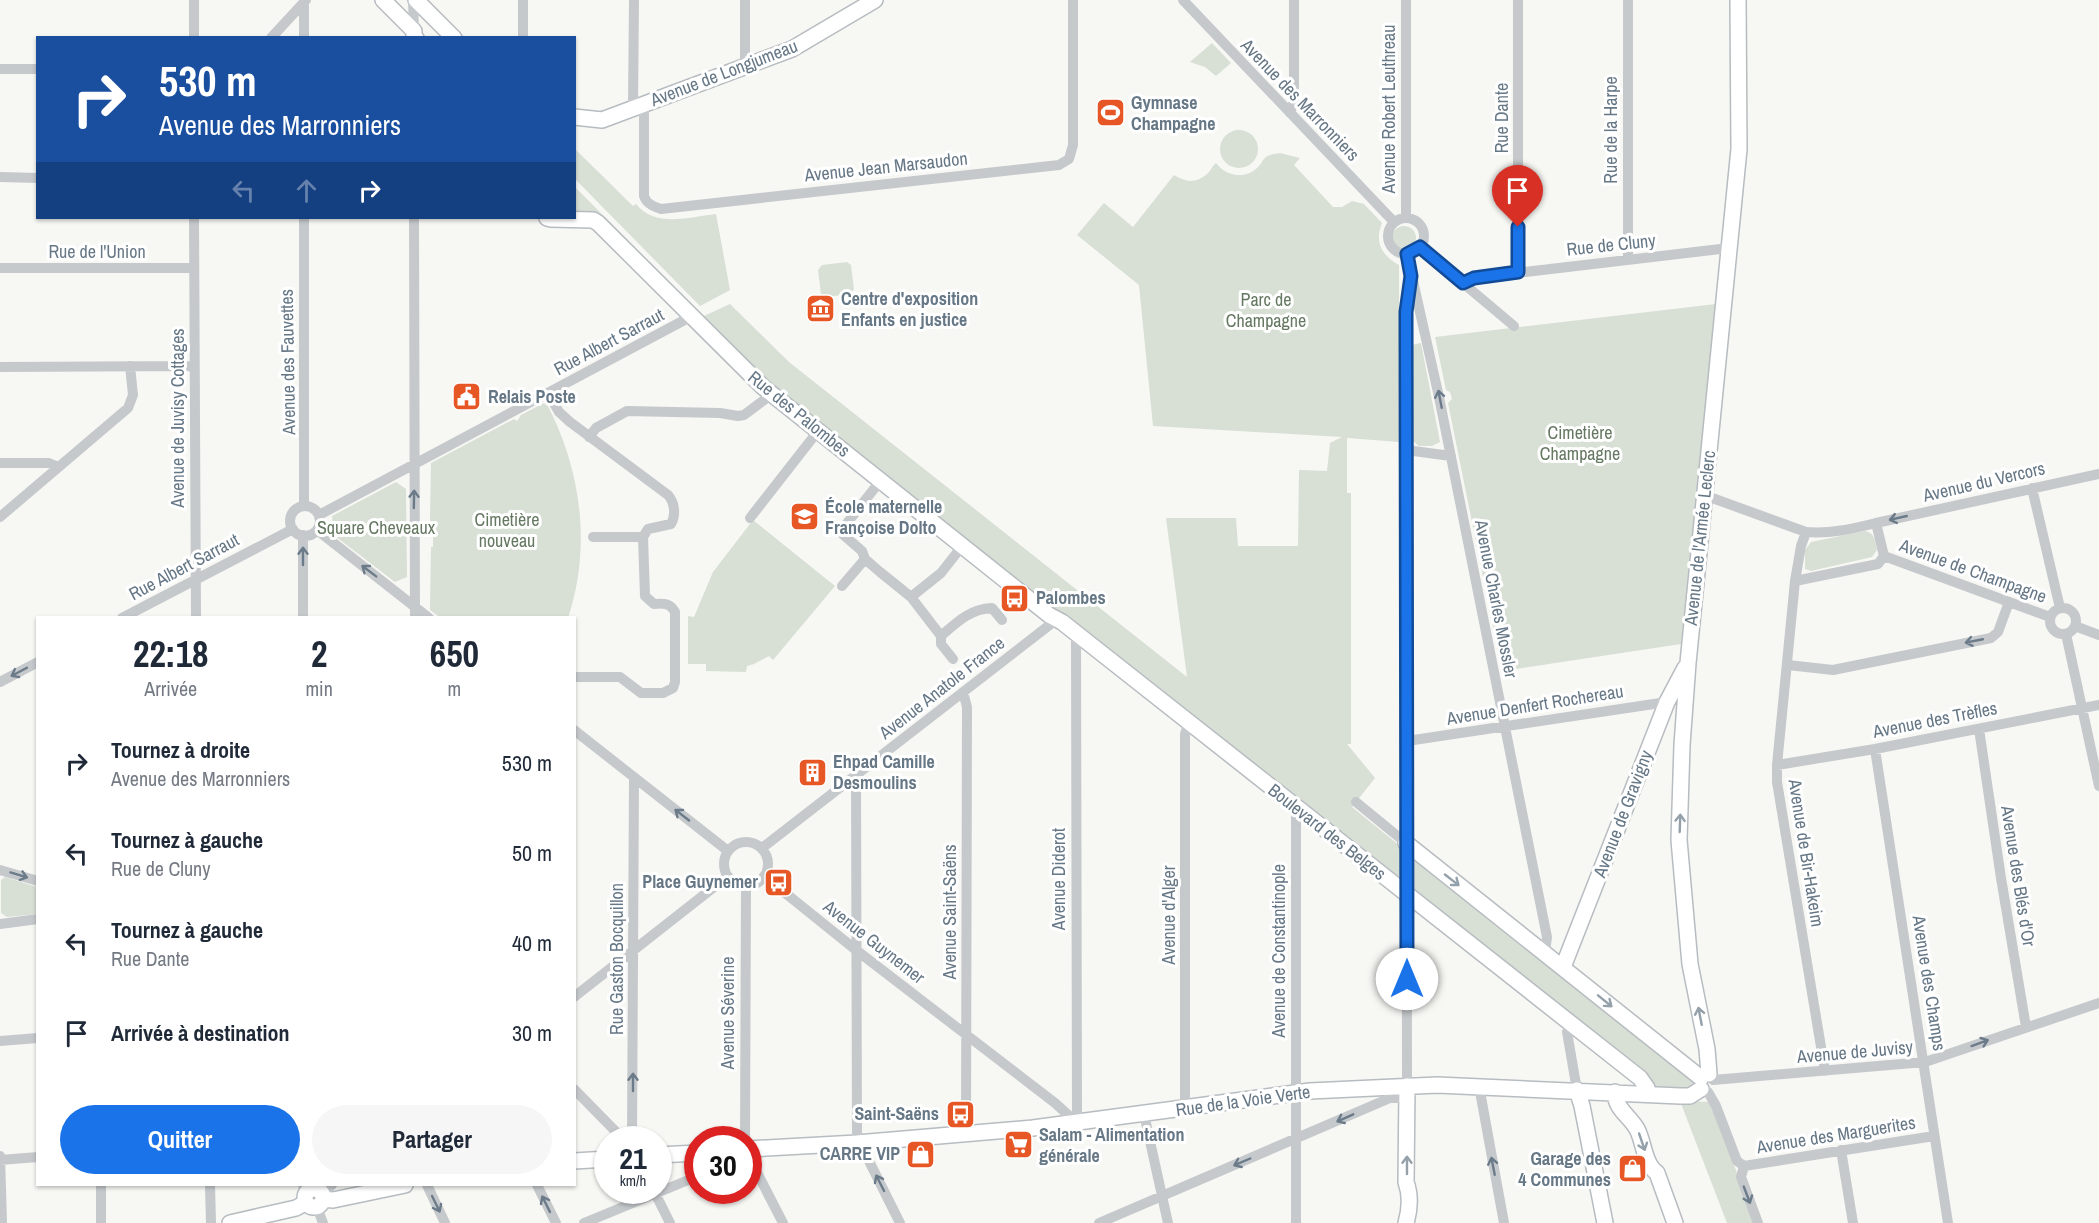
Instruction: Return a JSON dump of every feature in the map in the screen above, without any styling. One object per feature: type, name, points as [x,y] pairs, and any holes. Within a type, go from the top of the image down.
[{"type":"street","points":[[194,0],[194,36]]},
{"type":"street","points":[[383,0],[414,32]]},
{"type":"street","points":[[414,32],[415,0]]},
{"type":"street","points":[[415,0],[452,36]]},
{"type":"street","points":[[523,0],[523,36]]},
{"type":"street","points":[[633,0],[638,105]]},
{"type":"street","points":[[745,0],[745,66]]},
{"type":"street","name":"Avenue de Longjumeau","points":[[576,117],[602,120],[792,49],[857,5],[875,0]]},
{"type":"street","name":"Avenue Jean Marsaudon","points":[[638,105],[644,196],[655,207],[661,209],[1059,165],[1069,159],[1073,145],[1073,0]]},
{"type":"street","name":"Avenue des Marronniers","points":[[1183,0],[1394,222]]},
{"type":"street","points":[[1290,113],[1294,101],[1294,0]]},
{"type":"street","name":"Avenue Robert Leuthreau","points":[[1406,0],[1406,218]]},
{"type":"street","name":"Rue Dante","points":[[1518,0],[1518,272]]},
{"type":"street","name":"Rue de la Harpe","points":[[1628,0],[1628,259]]},
{"type":"street","name":"Avenue de l'Armée Leclerc","points":[[1707,1083],[1707,1049],[1690,964],[1679,840],[1682,745],[1688,663],[1739,148],[1738,0]]},
{"type":"street","points":[[273,36],[305,1]]},
{"type":"street","points":[[304,36],[305,1]]},
{"type":"street","points":[[0,69],[36,69]]},
{"type":"street","points":[[0,177],[36,178]]},
{"type":"street","points":[[1406,218],[1417,221],[1423,230],[1423,242],[1420,247],[1407,254],[1396,251],[1389,243],[1388,232],[1394,222],[1406,218]]},
{"type":"street","name":"Avenue de Juvisy Cottages","points":[[194,219],[196,616]]},
{"type":"street","name":"Avenue des Fauvettes","points":[[304,219],[304,506]]},
{"type":"street","points":[[414,219],[415,612]]},
{"type":"street","name":"Rue des Palombes","points":[[551,219],[593,220],[598,223],[772,394],[1056,620]]},
{"type":"street","points":[[1420,247],[1514,326]]},
{"type":"street","name":"Rue de Cluny","points":[[1463,283],[1474,278],[1518,272],[1729,248]]},
{"type":"street","name":"Avenue Charles Mossler","points":[[1407,254],[1451,456],[1547,937],[1545,952]]},
{"type":"street","name":"Rue de l'Union","points":[[0,268],[194,268]]},
{"type":"street","points":[[1406,1223],[1409,1212],[1409,1190],[1406,1182],[1406,312],[1411,276]]},
{"type":"street","name":"Rue Albert Sarraut","points":[[319,514],[692,316]]},
{"type":"street","points":[[0,517],[128,408],[133,395],[130,366]]},
{"type":"street","points":[[0,367],[194,366]]},
{"type":"street","points":[[548,393],[559,412],[672,500],[674,519],[671,524],[648,529],[643,537],[645,596],[654,604],[666,603],[675,612],[675,682],[673,688],[663,693],[641,693],[620,677],[576,677]]},
{"type":"street","points":[[589,436],[596,428],[627,411],[720,413],[738,416],[744,415],[772,394]]},
{"type":"street","points":[[750,518],[818,431]]},
{"type":"street","points":[[1407,450],[1451,456]]},
{"type":"street","points":[[0,463],[49,463],[58,467]]},
{"type":"street","name":"Avenue du Vercors","points":[[1806,532],[1843,531],[2099,474]]},
{"type":"street","points":[[880,480],[840,532],[862,550],[865,559],[879,573],[911,597],[941,636],[942,644],[953,659]]},
{"type":"street","points":[[2032,488],[2060,608]]},
{"type":"street","points":[[1704,495],[1806,532]]},
{"type":"street","points":[[304,506],[315,509],[319,514],[320,524],[313,534],[303,536],[293,529],[290,520],[294,511],[304,506]]},
{"type":"street","points":[[1795,581],[1878,564],[1884,556],[1876,524]]},
{"type":"street","name":"Rue Albert Sarraut","points":[[126,616],[293,529]]},
{"type":"street","points":[[317,530],[415,612]]},
{"type":"street","name":"Avenue de Bir-Hakeim","points":[[1806,532],[1801,546],[1795,581],[1777,782],[1825,1071]]},
{"type":"street","points":[[303,536],[303,616]]},
{"type":"street","points":[[593,537],[643,537]]},
{"type":"street","points":[[911,597],[941,573],[963,545]]},
{"type":"street","name":"Avenue de Champagne","points":[[1884,556],[2050,617]]},
{"type":"street","points":[[842,586],[865,559]]},
{"type":"street","points":[[1788,665],[1833,670],[1991,638],[1998,632],[2009,602]]},
{"type":"street","points":[[941,636],[965,616],[977,610],[992,608],[1002,620]]},
{"type":"street","points":[[2060,608],[2068,608],[2074,614],[2075,626],[2066,634],[2053,630],[2050,622],[2050,617],[2055,610],[2060,608]]},
{"type":"street","name":"Boulevard des Belges","points":[[1056,620],[1062,622],[1640,1078],[1648,1093]]},
{"type":"street","name":"Avenue Anatole France","points":[[762,848],[1056,620]]},
{"type":"street","points":[[2075,626],[2099,635]]},
{"type":"street","points":[[2066,634],[2099,786]]},
{"type":"street","name":"Avenue Diderot","points":[[1077,1123],[1076,640],[1078,635]]},
{"type":"street","points":[[0,682],[36,663]]},
{"type":"street","name":"Avenue de Gravigny","points":[[1563,967],[1667,702],[1688,663]]},
{"type":"street","name":"Avenue Saint-Saëns","points":[[963,692],[967,707],[966,1134]]},
{"type":"street","name":"Avenue Denfert Rochereau","points":[[1407,741],[1667,702]]},
{"type":"street","name":"Avenue des Trèfles","points":[[1777,765],[1875,749],[2099,705]]},
{"type":"street","name":"Avenue d'Alger","points":[[1185,1108],[1185,734],[1189,722]]},
{"type":"street","name":"Avenue des Blés d'Or","points":[[1979,729],[2026,1027]]},
{"type":"street","points":[[576,732],[728,851]]},
{"type":"street","name":"Avenue des Champs","points":[[1875,749],[1948,1223]]},
{"type":"street","name":"Rue Gaston Bocquillon","points":[[632,1126],[634,777]]},
{"type":"street","points":[[856,777],[858,1143],[900,1223]]},
{"type":"street","points":[[1356,802],[1707,1083],[1737,1161],[1744,1166],[1741,1177],[1758,1223]]},
{"type":"street","name":"Avenue de Constantinople","points":[[1296,1223],[1296,817],[1299,810]]},
{"type":"street","points":[[749,842],[762,848],[768,860],[768,866],[764,876],[755,884],[746,886],[736,883],[728,876],[724,864],[728,851],[735,845],[749,842]]},
{"type":"street","points":[[0,870],[36,880]]},
{"type":"street","points":[[576,995],[728,876]]},
{"type":"street","name":"Avenue Guynemer","points":[[764,876],[1055,1103],[1077,1123]]},
{"type":"street","name":"Avenue Séverine","points":[[745,1126],[746,886]]},
{"type":"street","points":[[0,924],[36,920]]},
{"type":"street","name":"Avenue de Juvisy","points":[[1707,1083],[1925,1062],[2099,1004]]},
{"type":"street","points":[[1572,1025],[1567,1032],[1605,1223]]},
{"type":"street","points":[[0,1041],[36,1038]]},
{"type":"street","name":"Rue de la Voie Verte","points":[[762,1148],[858,1143],[1077,1123],[1295,1093],[1407,1093],[1479,1086],[1690,1096],[1707,1083]]},
{"type":"street","points":[[1479,1086],[1504,1223]]},
{"type":"street","points":[[576,1091],[610,1126]]},
{"type":"street","points":[[1615,1092],[1616,1104],[1638,1131],[1651,1169],[1657,1173],[1675,1223]]},
{"type":"street","points":[[1099,1223],[1390,1098],[1400,1098],[1407,1093]]},
{"type":"street","points":[[1144,1114],[1168,1223]]},
{"type":"street","name":"Avenue des Marguerites","points":[[1744,1166],[1934,1136]]},
{"type":"street","points":[[1841,1150],[1852,1223]]},
{"type":"street","points":[[2,1223],[0,1159],[36,1157]]},
{"type":"street","points":[[576,1161],[594,1160]]},
{"type":"street","points":[[762,1182],[783,1223]]},
{"type":"street","points":[[101,1186],[101,1223]]},
{"type":"street","points":[[210,1186],[211,1223]]},
{"type":"street","points":[[230,1223],[296,1208],[315,1195],[333,1200],[400,1186]]},
{"type":"street","points":[[428,1186],[446,1223]]},
{"type":"street","points":[[538,1186],[556,1223]]},
{"type":"street","points":[[315,1195],[323,1223]]},
{"type":"street","points":[[584,1223],[628,1204]]},
{"type":"street","points":[[661,1204],[670,1223]]},
{"type":"green space","points":[[1212,43],[1231,63],[1216,76],[1205,67],[1190,62]]},
{"type":"green space","points":[[1239,130],[1253,135],[1258,149],[1253,163],[1239,168],[1225,163],[1220,149],[1225,135]]},
{"type":"green space","points":[[576,150],[633,206],[636,204],[653,216],[673,219],[716,214],[730,290],[700,306],[576,180]]},
{"type":"green space","name":"Parc de Champagne","points":[[1280,153],[1300,158],[1294,165],[1333,207],[1342,207],[1352,201],[1364,204],[1382,223],[1379,236],[1381,248],[1399,265],[1399,442],[1347,438],[1347,493],[1351,493],[1351,744],[1347,744],[1375,778],[1352,807],[1400,846],[1401,874],[1397,877],[1053,613],[775,392],[702,319],[730,304],[789,362],[1187,677],[1166,518],[1236,518],[1238,546],[1298,546],[1299,470],[1327,471],[1330,443],[1342,437],[1153,426],[1139,285],[1077,235],[1104,203],[1133,227],[1174,175],[1195,181],[1207,174],[1216,163],[1225,171],[1235,175],[1247,174],[1257,168],[1266,157]]},
{"type":"green space","points":[[576,188],[683,296],[680,299],[602,221],[576,215]]},
{"type":"green space","points":[[1399,226],[1409,226],[1416,233],[1416,243],[1409,250],[1399,250],[1392,243],[1392,233]]},
{"type":"green space","points":[[847,262],[851,265],[854,289],[851,294],[825,297],[821,294],[818,270],[822,265]]},
{"type":"green space","name":"Cimetière Champagne","points":[[1716,304],[1681,644],[1502,671],[1448,403],[1452,399],[1450,392],[1446,390],[1435,337]]},
{"type":"green space","points":[[1421,343],[1440,442],[1432,446],[1419,446],[1413,441],[1411,345]]},
{"type":"green space","name":"Cimetière nouveau","points":[[546,402],[568,454],[575,481],[581,536],[580,563],[569,616],[438,616],[430,610],[431,547],[433,547],[433,523],[430,521],[431,463],[514,419],[517,421],[521,415]]},
{"type":"green space","name":"Square Cheveaux","points":[[396,482],[406,489],[407,577],[395,582],[331,533],[332,516]]},
{"type":"green space","points":[[753,520],[835,586],[773,660],[769,656],[747,666],[746,672],[706,671],[706,664],[688,664],[688,616],[694,617],[713,572]]},
{"type":"green space","points":[[1865,531],[1873,536],[1875,541],[1877,550],[1872,557],[1811,571],[1805,569],[1805,550],[1811,542]]},
{"type":"green space","points":[[1414,858],[1694,1079],[1692,1086],[1686,1089],[1659,1089],[1413,894]]},
{"type":"green space","points":[[5,877],[36,887],[36,914],[7,917],[1,913],[1,880]]},
{"type":"green space","points":[[1680,1101],[1710,1102],[1756,1223],[1727,1223]]},
{"type":"place","name":"Gymnase Champagne","points":[[1110,113]]},
{"type":"place","name":"Centre d'exposition Enfants en justice","points":[[820,309]]},
{"type":"place","name":"Relais Poste","points":[[467,397]]},
{"type":"place","name":"École maternelle Françoise Dolto","points":[[804,517]]},
{"type":"place","name":"Palombes","points":[[1015,598]]},
{"type":"place","name":"Ehpad Camille Desmoulins","points":[[812,772]]},
{"type":"place","name":"Place Guynemer","points":[[779,882]]},
{"type":"place","name":"Saint-Saëns","points":[[960,1114]]},
{"type":"place","name":"Salam - Alimentation générale","points":[[1018,1145]]},
{"type":"place","name":"CARRE VIP","points":[[921,1154]]},
{"type":"place","name":"Garage des 4 Communes","points":[[1632,1169]]},
{"type":"route","points":[[1407,979],[1406,312],[1411,276],[1407,254],[1420,247],[1463,283],[1468,279],[1518,272],[1518,227]]}]
